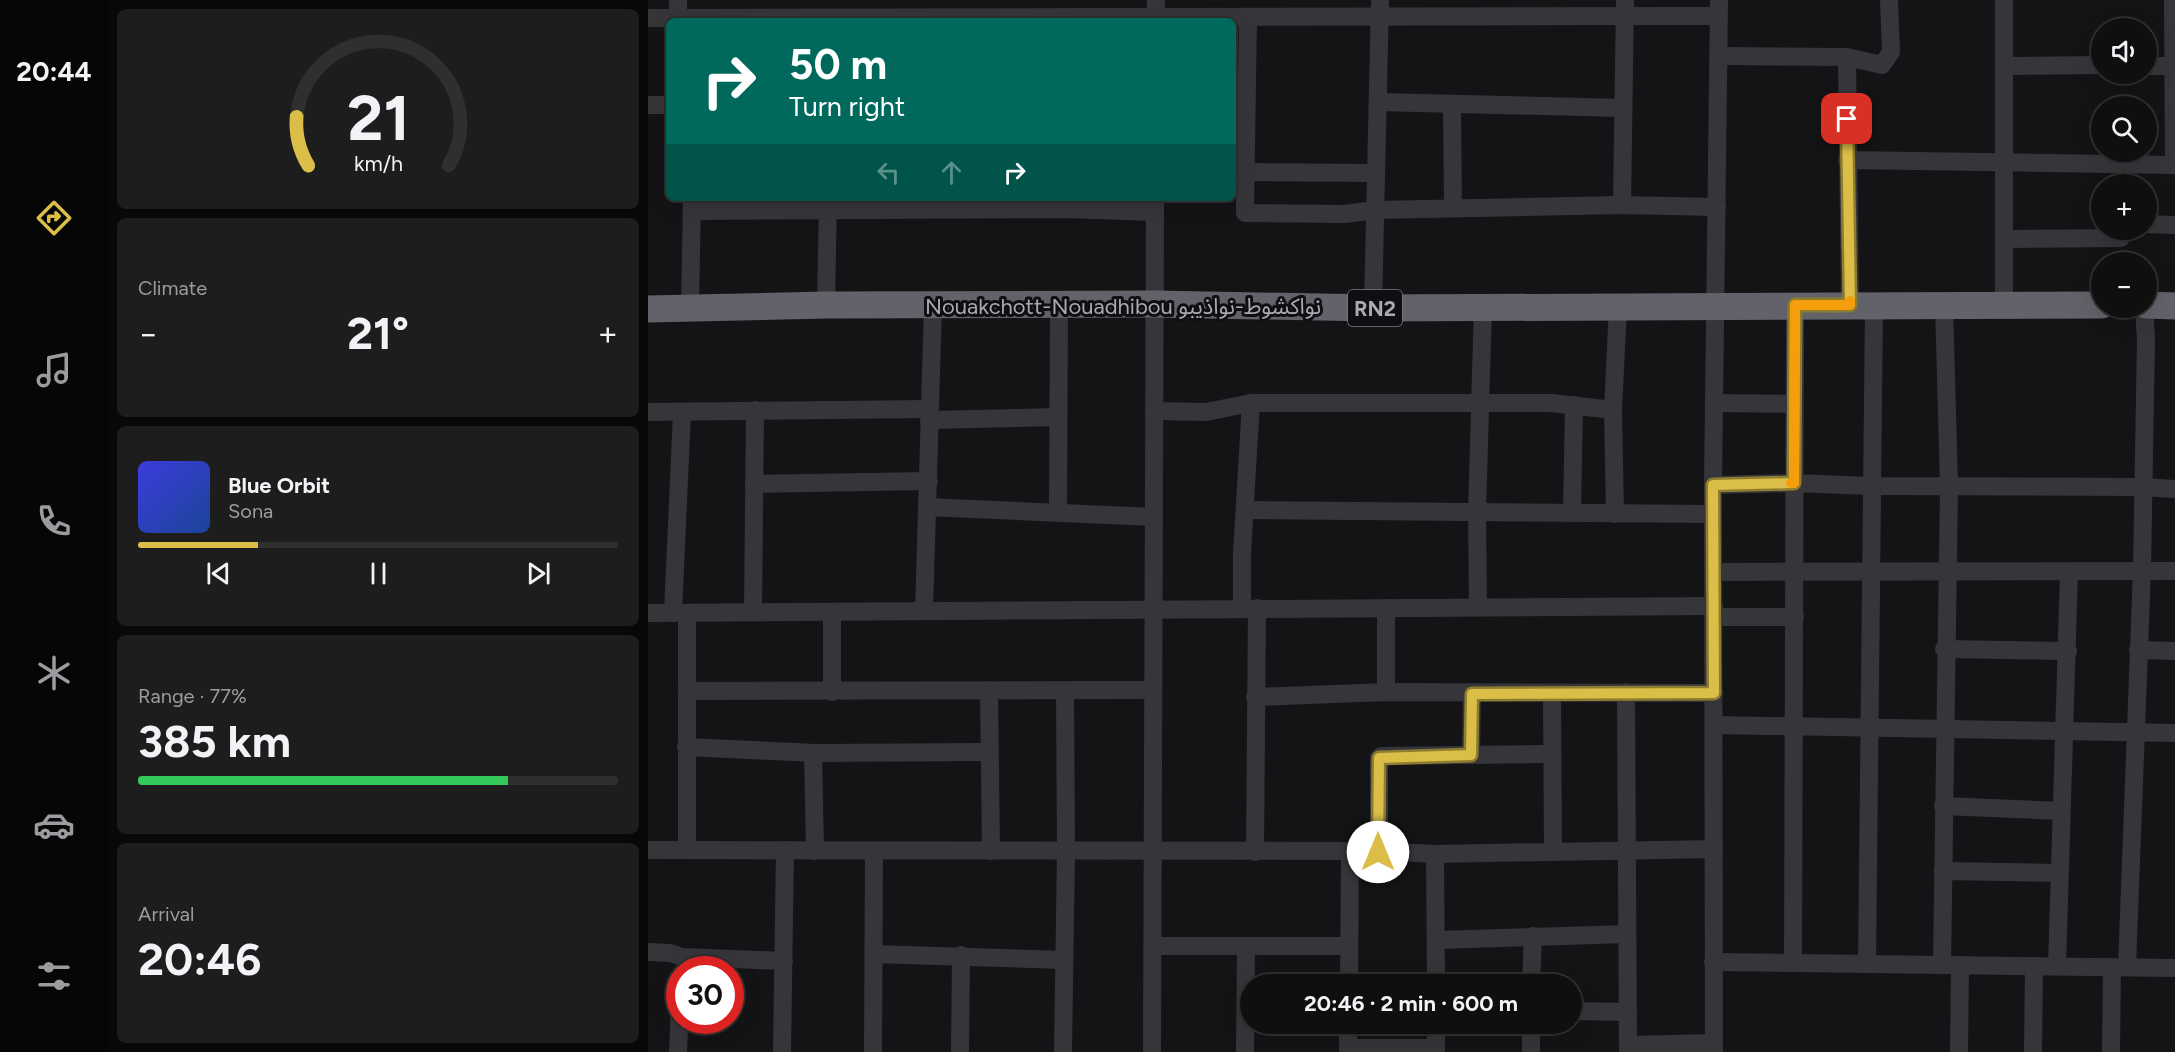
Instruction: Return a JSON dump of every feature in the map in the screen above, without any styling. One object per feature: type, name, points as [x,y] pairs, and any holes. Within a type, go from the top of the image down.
[{"type":"highway","name":"Nouakchott-Nouadhibou نواكشوط-نواذيبو","points":[[648,309],[826,305],[1155,304],[1373,308],[1716,304],[2091,305]]},
{"type":"highway","points":[[2157,306],[2175,306]]},
{"type":"street","points":[[1155,18],[1156,0]]},
{"type":"street","points":[[1719,56],[1847,57],[1882,65],[1888,60],[1891,52],[1889,0]]},
{"type":"street","points":[[2004,0],[2004,306]]},
{"type":"street","points":[[1847,160],[2174,165],[2173,0]]},
{"type":"street","points":[[1217,18],[1380,8],[1719,8],[1713,485],[1714,1048],[1628,1048],[1626,692]]},
{"type":"street","points":[[1373,308],[1380,8]]},
{"type":"street","points":[[1622,205],[1625,8]]},
{"type":"street","points":[[648,18],[678,9],[817,18]]},
{"type":"street","points":[[836,18],[868,9],[962,9],[1057,18]]},
{"type":"street","points":[[1248,17],[1244,211],[1248,214],[1345,214],[1375,210],[1622,205],[1717,207]]},
{"type":"street","points":[[1847,57],[1847,160],[1862,306],[1871,486],[1867,964]]},
{"type":"street","points":[[2004,66],[2091,66]]},
{"type":"street","points":[[2157,66],[2174,66]]},
{"type":"street","points":[[1378,102],[1623,108]]},
{"type":"street","points":[[648,105],[666,105]]},
{"type":"street","points":[[1452,105],[1453,208]]},
{"type":"street","points":[[1246,172],[1376,173]]},
{"type":"street","points":[[690,309],[692,205],[1155,205],[1152,1052]]},
{"type":"street","points":[[826,305],[828,205]]},
{"type":"street","points":[[2157,224],[2175,225]]},
{"type":"street","points":[[2005,239],[2091,238]]},
{"type":"street","points":[[1944,304],[1949,487],[1944,649],[1943,871],[1959,1052]]},
{"type":"street","points":[[924,611],[933,305]]},
{"type":"street","points":[[1058,511],[1059,305]]},
{"type":"street","points":[[1793,963],[1795,305]]},
{"type":"street","points":[[1478,607],[1477,512],[1483,306]]},
{"type":"street","points":[[1615,514],[1613,410],[1618,306]]},
{"type":"street","points":[[2111,1052],[2120,967],[2136,732],[2142,570],[2145,318]]},
{"type":"street","points":[[1154,411],[1206,412],[1251,403],[1574,405],[1613,410]]},
{"type":"street","points":[[1251,403],[1245,510],[1255,697],[1255,852]]},
{"type":"street","points":[[1714,403],[1794,404]]},
{"type":"street","points":[[1572,513],[1574,405]]},
{"type":"street","points":[[648,412],[755,410],[1058,417]]},
{"type":"street","points":[[753,612],[755,410]]},
{"type":"street","points":[[682,413],[680,614],[687,691],[687,850]]},
{"type":"street","points":[[754,484],[929,481]]},
{"type":"street","points":[[1713,485],[1794,483],[2175,489]]},
{"type":"street","points":[[928,507],[1154,516]]},
{"type":"street","points":[[1245,510],[1713,514]]},
{"type":"street","points":[[1714,572],[1795,574],[2175,571]]},
{"type":"street","points":[[2057,966],[2069,572]]},
{"type":"street","points":[[648,613],[1478,607],[1714,612],[1795,617]]},
{"type":"street","points":[[1386,608],[1386,692]]},
{"type":"street","points":[[832,612],[832,692]]},
{"type":"street","points":[[1944,649],[2068,651]]},
{"type":"street","points":[[2138,650],[2175,651]]},
{"type":"street","points":[[687,691],[1154,690]]},
{"type":"street","points":[[1064,1052],[1065,691]]},
{"type":"street","points":[[988,692],[991,852]]},
{"type":"street","points":[[1255,697],[1386,692],[1714,693]]},
{"type":"street","points":[[1552,693],[1553,851]]},
{"type":"street","points":[[1471,755],[1472,694]]},
{"type":"street","points":[[1714,725],[2175,733]]},
{"type":"street","points":[[686,747],[813,753],[989,752]]},
{"type":"street","points":[[813,753],[815,851]]},
{"type":"street","points":[[1378,852],[1379,758],[1552,754]]},
{"type":"street","points":[[1943,806],[2061,811]]},
{"type":"street","points":[[648,850],[1435,854],[1714,849]]},
{"type":"street","points":[[782,1052],[785,850]]},
{"type":"street","points":[[873,1052],[874,852]]},
{"type":"street","points":[[1349,974],[1350,852]]},
{"type":"street","points":[[1435,854],[1436,974]]},
{"type":"street","points":[[1943,871],[2059,873]]},
{"type":"street","points":[[1436,940],[1627,934]]},
{"type":"street","points":[[1532,974],[1533,936]]},
{"type":"street","points":[[1153,946],[1349,946]]},
{"type":"street","points":[[1246,946],[1247,974]]},
{"type":"street","points":[[648,952],[670,953],[674,956]]},
{"type":"street","points":[[874,954],[1064,960]]},
{"type":"street","points":[[960,1052],[961,955]]},
{"type":"street","points":[[744,962],[784,961]]},
{"type":"street","points":[[1713,962],[2175,968]]},
{"type":"street","points":[[2033,1052],[2034,966]]},
{"type":"street","points":[[1582,1011],[1628,1012]]},
{"type":"street","points":[[678,1052],[679,1034]]},
{"type":"street","points":[[1245,1052],[1246,1034]]},
{"type":"street","points":[[1348,1034],[1348,1050],[1436,1050],[1436,1034]]},
{"type":"street","points":[[1531,1034],[1531,1052]]},
{"type":"slow traffic","points":[[1791,483],[1794,483],[1795,305],[1850,305],[1850,301]]},
{"type":"route","points":[[1378,852],[1379,758],[1381,756],[1471,755],[1472,694],[1714,693],[1713,485],[1794,483],[1795,305],[1850,305],[1847,119]]}]
